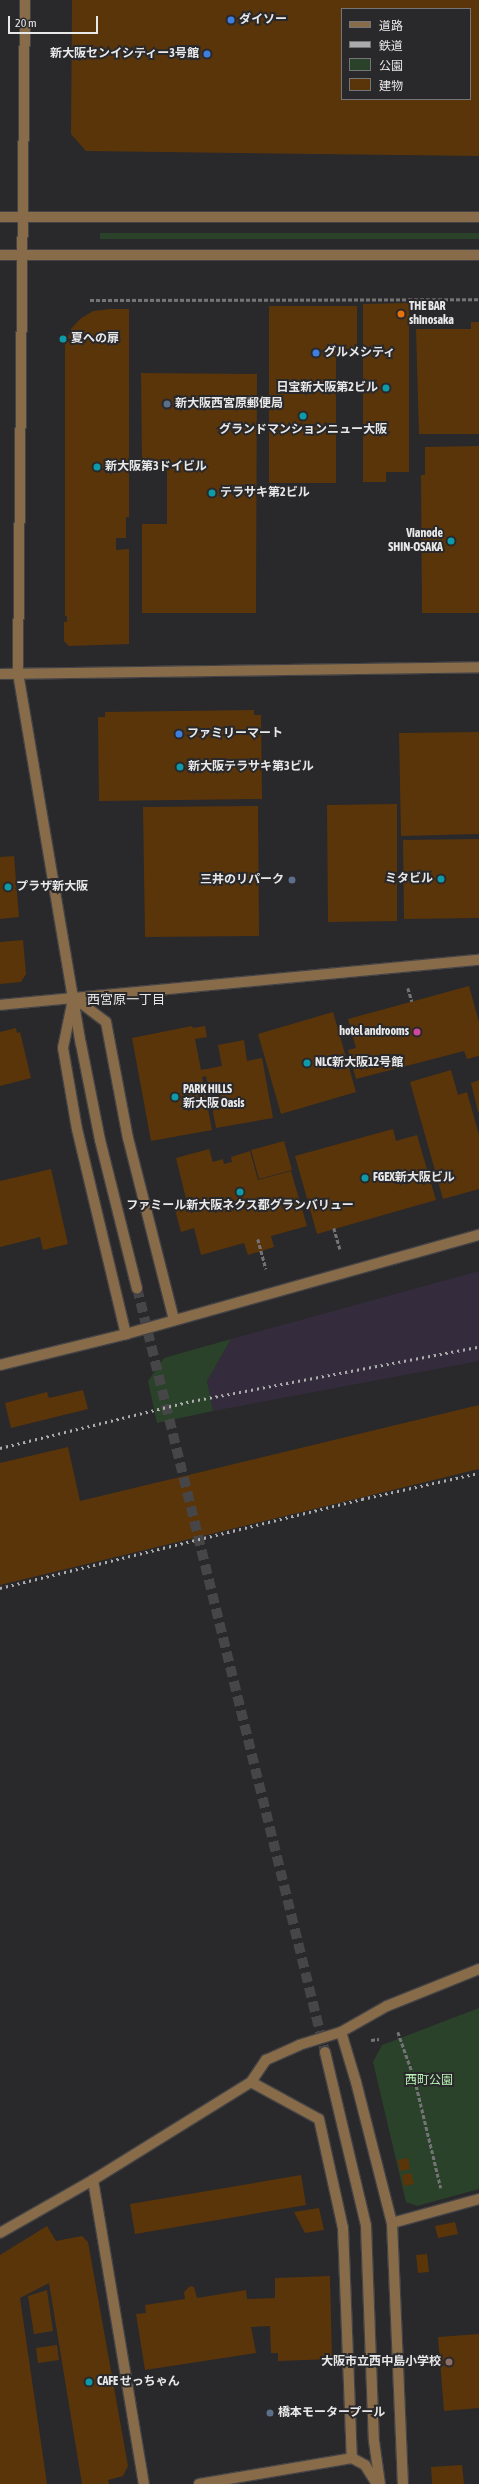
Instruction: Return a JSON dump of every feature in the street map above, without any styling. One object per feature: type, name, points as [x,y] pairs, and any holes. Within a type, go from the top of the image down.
[{"type":"street","points":[[25,0],[18,673],[73,996],[100,1140],[137,1288]]},
{"type":"street","points":[[0,217],[479,217]]},
{"type":"street","points":[[0,255],[479,255]]},
{"type":"street","points":[[0,674],[479,667]]},
{"type":"street","points":[[0,1005],[73,996],[126,995],[479,960]]},
{"type":"street","points":[[73,996],[106,1022],[128,1138],[174,1320]]},
{"type":"street","points":[[73,996],[63,1048],[77,1129],[126,1334]]},
{"type":"street","points":[[0,1365],[126,1334],[479,1235]]},
{"type":"street","points":[[0,2232],[93,2180],[251,2082],[266,2060],[299,2045],[341,2032],[387,2006],[479,1969]]},
{"type":"street","points":[[341,2032],[356,2082],[392,2223],[402,2484]]},
{"type":"street","points":[[325,2052],[366,2226],[374,2441],[380,2484]]},
{"type":"street","points":[[251,2082],[319,2119],[343,2228],[352,2458]]},
{"type":"street","points":[[93,2180],[144,2484]]},
{"type":"street","points":[[392,2223],[479,2199]]},
{"type":"street","points":[[199,2484],[352,2458],[365,2465],[377,2484]]},
{"type":"path","points":[[90,300],[479,299]]},
{"type":"path","points":[[408,987],[412,1001]]},
{"type":"path","points":[[334,1228],[340,1249]]},
{"type":"path","points":[[258,1239],[266,1269]]},
{"type":"path","points":[[398,2032],[415,2080],[446,2208]]},
{"type":"path","points":[[369,2040],[379,2039]]},
{"type":"shaded area","points":[[479,1271],[479,1361],[213,1411],[207,1381],[231,1339]]},
{"type":"green space","points":[[100,233],[479,233],[479,239],[100,239]]},
{"type":"green space","points":[[231,1339],[207,1381],[213,1411],[157,1423],[148,1381],[164,1358]]},
{"type":"green space","name":"西町公園","points":[[479,2008],[479,2189],[417,2206],[406,2202],[373,2062],[382,2045]]},
{"type":"building","name":"新大阪センイシティー3号館","points":[[72,0],[479,0],[479,156],[86,151],[71,134]]},
{"type":"building","name":"日宝新大阪第2ビル","points":[[409,303],[409,472],[386,472],[386,482],[363,482],[363,304]]},
{"type":"building","name":"グランドマンションニュー大阪","points":[[269,306],[357,306],[357,349],[336,349],[336,483],[269,483]]},
{"type":"building","name":"新大阪第3ドイビル","points":[[129,309],[129,517],[126,517],[126,538],[116,538],[116,550],[129,549],[129,644],[69,646],[64,641],[64,622],[67,622],[67,616],[65,616],[65,345],[71,329],[80,319],[93,311]]},
{"type":"building","points":[[471,322],[479,322],[479,434],[419,434],[416,329],[471,329]]},
{"type":"building","name":"テラサキ第2ビル","points":[[141,373],[257,374],[256,613],[142,613],[142,524],[167,524],[167,463],[142,463]]},
{"type":"building","name":"Vianode SHIN-OSAKA","points":[[479,446],[479,613],[422,613],[421,475],[425,475],[425,447]]},
{"type":"building","name":"新大阪テラサキ第3ビル","points":[[254,710],[254,715],[261,715],[262,799],[99,801],[98,717],[105,717],[105,712]]},
{"type":"building","points":[[479,732],[479,834],[401,836],[399,733]]},
{"type":"building","points":[[397,804],[397,921],[328,922],[327,805]]},
{"type":"building","points":[[258,806],[259,936],[145,937],[143,807]]},
{"type":"building","name":"ミタビル","points":[[479,839],[479,918],[404,919],[403,840]]},
{"type":"building","name":"プラザ新大阪","points":[[14,856],[19,917],[0,919],[0,857]]},
{"type":"building","points":[[23,940],[26,974],[21,982],[0,984],[0,942]]},
{"type":"building","points":[[469,986],[479,1022],[479,1056],[467,1059],[464,1051],[356,1079],[348,1050],[356,1048],[348,1019]]},
{"type":"building","name":"NLC新大阪12号館","points":[[333,1012],[356,1092],[281,1114],[258,1034]]},
{"type":"building","name":"PARK HILLS 新大阪 Oasis","points":[[192,1026],[193,1028],[205,1026],[207,1037],[195,1039],[201,1070],[222,1066],[218,1045],[244,1040],[247,1061],[262,1058],[273,1118],[216,1128],[206,1076],[202,1077],[212,1130],[151,1141],[132,1038]]},
{"type":"building","points":[[16,1028],[17,1033],[20,1032],[31,1078],[0,1086],[0,1032]]},
{"type":"building","points":[[451,1070],[458,1095],[467,1092],[479,1135],[479,1189],[443,1199],[410,1082]]},
{"type":"building","points":[[479,1080],[479,1112],[478,1112],[471,1083]]},
{"type":"building","name":"FGEX新大阪ビル","points":[[393,1129],[396,1141],[417,1135],[436,1200],[317,1234],[295,1156]]},
{"type":"building","points":[[284,1141],[292,1170],[259,1179],[251,1150]]},
{"type":"building","name":"ファミール新大阪ネクス都グランバリュー","points":[[209,1149],[213,1162],[223,1159],[224,1164],[232,1162],[231,1157],[250,1151],[258,1180],[291,1171],[307,1226],[271,1236],[274,1247],[248,1255],[244,1243],[201,1255],[194,1228],[181,1232],[174,1206],[187,1203],[176,1158]]},
{"type":"building","points":[[51,1169],[68,1244],[43,1250],[40,1237],[0,1247],[0,1181]]},
{"type":"building","points":[[83,1390],[88,1409],[11,1428],[5,1403],[47,1392],[49,1398]]},
{"type":"building","points":[[479,1405],[479,1469],[0,1585],[0,1463],[68,1447],[80,1501]]},
{"type":"building","points":[[408,2158],[410,2169],[400,2171],[398,2160]]},
{"type":"building","points":[[411,2173],[414,2184],[404,2186],[402,2175]]},
{"type":"building","points":[[301,2175],[306,2205],[135,2234],[130,2204]]},
{"type":"building","points":[[319,2208],[324,2230],[305,2233],[294,2212]]},
{"type":"building","points":[[455,2222],[458,2234],[438,2238],[435,2226]]},
{"type":"building","name":"CAFE せっちゃん","points":[[47,2226],[56,2241],[82,2236],[88,2242],[128,2466],[123,2476],[108,2480],[109,2484],[82,2484],[49,2283],[20,2298],[47,2484],[0,2484],[0,2255]]},
{"type":"building","points":[[427,2254],[429,2272],[418,2273],[416,2255]]},
{"type":"building","points":[[330,2276],[332,2359],[278,2361],[278,2353],[271,2353],[270,2326],[251,2327],[256,2353],[145,2370],[136,2314],[146,2313],[145,2305],[185,2299],[184,2292],[190,2286],[194,2287],[197,2298],[246,2290],[247,2299],[275,2298],[275,2278]]},
{"type":"building","points":[[47,2290],[53,2331],[34,2334],[28,2296]]},
{"type":"building","points":[[479,2334],[479,2408],[444,2411],[438,2337]]},
{"type":"building","points":[[57,2345],[59,2360],[38,2363],[36,2348]]},
{"type":"building","points":[[462,2465],[464,2484],[432,2484],[431,2467]]},
{"type":"tunnel","points":[[137,1288],[325,2052]]},
{"type":"railway","points":[[0,1448],[192,1401],[479,1347]]},
{"type":"railway","points":[[0,1588],[362,1499],[479,1473]]},
{"type":"place","name":"ダイソー","points":[[231,20]]},
{"type":"place","name":"新大阪センイシティー3号館","points":[[207,54]]},
{"type":"place","name":"THE BAR shinosaka","points":[[401,314]]},
{"type":"place","name":"夏への扉","points":[[63,339]]},
{"type":"place","name":"グルメシティ","points":[[316,353]]},
{"type":"place","name":"日宝新大阪第2ビル","points":[[386,388]]},
{"type":"place","name":"新大阪西宮原郵便局","points":[[167,404]]},
{"type":"place","name":"グランドマンションニュー大阪","points":[[303,416]]},
{"type":"place","name":"新大阪第3ドイビル","points":[[97,467]]},
{"type":"place","name":"テラサキ第2ビル","points":[[212,493]]},
{"type":"place","name":"Vianode SHIN-OSAKA","points":[[451,541]]},
{"type":"place","name":"ファミリーマート","points":[[179,734]]},
{"type":"place","name":"新大阪テラサキ第3ビル","points":[[180,767]]},
{"type":"place","name":"ミタビル","points":[[441,879]]},
{"type":"place","name":"三井のリパーク","points":[[292,880]]},
{"type":"place","name":"プラザ新大阪","points":[[8,887]]},
{"type":"place","name":"hotel androoms","points":[[417,1032]]},
{"type":"place","name":"NLC新大阪12号館","points":[[307,1063]]},
{"type":"place","name":"PARK HILLS 新大阪 Oasis","points":[[175,1097]]},
{"type":"place","name":"FGEX新大阪ビル","points":[[365,1178]]},
{"type":"place","name":"ファミール新大阪ネクス都グランバリュー","points":[[240,1192]]},
{"type":"place","name":"大阪市立西中島小学校","points":[[449,2362]]},
{"type":"place","name":"CAFE せっちゃん","points":[[89,2382]]},
{"type":"place","name":"橋本モータープール","points":[[270,2413]]},
{"type":"district","name":"西宮原一丁目","points":[[126,1000]]}]
